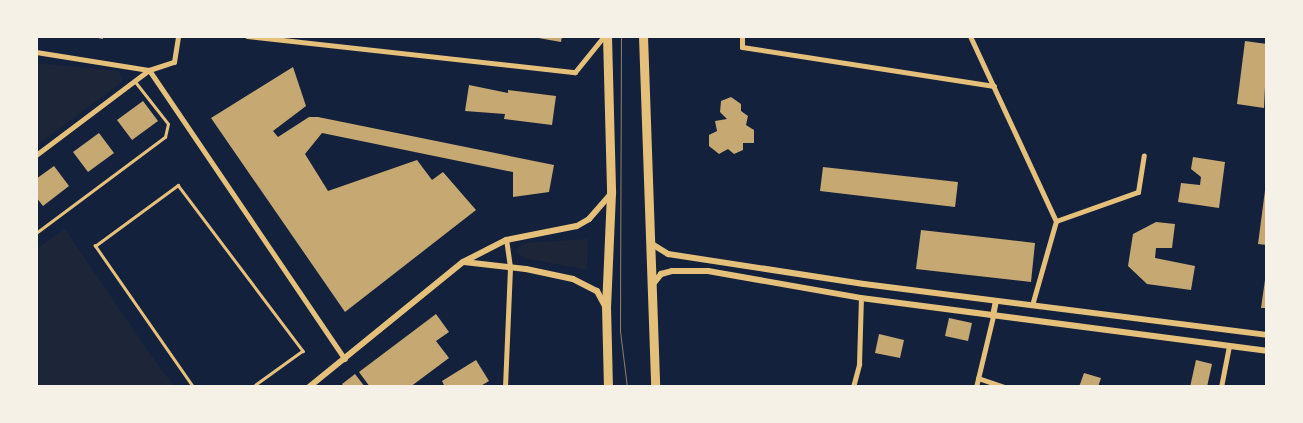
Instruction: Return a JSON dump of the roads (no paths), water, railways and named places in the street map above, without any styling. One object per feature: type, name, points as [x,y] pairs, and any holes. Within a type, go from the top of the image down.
[{"type":"highway","points":[[606,36],[611,193],[606,306],[608,387]]},
{"type":"highway","points":[[643,36],[656,387]]},
{"type":"street","points":[[36,155],[149,70],[174,62],[178,36]]},
{"type":"street","points":[[247,36],[574,72],[606,36]]},
{"type":"street","points":[[742,36],[742,47],[994,86]]},
{"type":"street","points":[[970,36],[1056,222],[1032,305]]},
{"type":"street","points":[[36,52],[149,70],[345,359]]},
{"type":"street","points":[[1056,222],[1138,192],[1144,155]]},
{"type":"street","points":[[309,387],[463,262],[506,240],[577,226],[589,219],[611,193]]},
{"type":"street","points":[[505,387],[510,267],[506,240]]},
{"type":"street","points":[[652,244],[668,254],[708,260],[996,301],[1267,335]]},
{"type":"street","points":[[708,260],[708,271]]},
{"type":"street","points":[[463,262],[510,267],[590,285],[597,291],[606,306]]},
{"type":"street","points":[[653,284],[661,274],[672,271],[708,271],[861,298],[1267,351]]},
{"type":"street","points":[[853,387],[858,364],[861,298]]},
{"type":"street","points":[[976,387],[996,301]]},
{"type":"street","points":[[1221,387],[1229,346]]},
{"type":"street","points":[[978,378],[1004,387]]},
{"type":"lane","points":[[36,233],[165,137],[168,124],[134,81]]},
{"type":"lane","points":[[193,387],[95,246],[178,185],[303,351],[253,387]]},
{"type":"tram line","points":[[621,36],[620,331],[627,387]]}]
